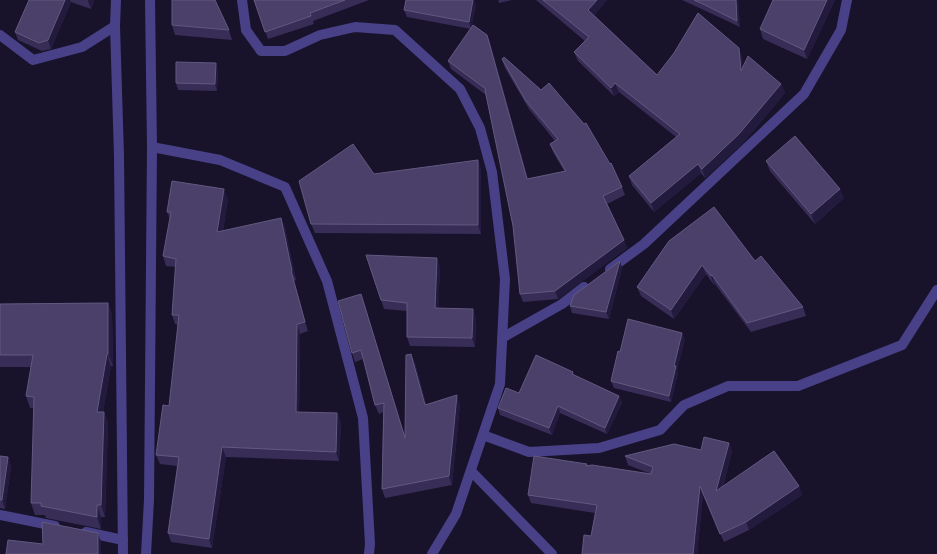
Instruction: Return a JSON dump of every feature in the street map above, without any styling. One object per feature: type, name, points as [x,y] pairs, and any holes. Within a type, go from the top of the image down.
[{"type":"street","points":[[116,0],[115,26],[119,156],[123,554]]},
{"type":"street","points":[[146,554],[149,500],[152,147],[150,0]]},
{"type":"street","points":[[242,0],[246,30],[261,51],[285,51],[320,35],[355,27],[395,30],[460,89],[480,128],[492,172],[505,279],[500,384],[456,514],[432,554]]},
{"type":"street","points":[[502,338],[562,304],[644,244],[804,94],[841,30],[847,0]]},
{"type":"street","points":[[0,36],[33,60],[82,47],[115,26]]},
{"type":"street","points":[[152,147],[220,160],[285,187],[327,281],[363,418],[370,544],[369,554]]},
{"type":"street","points":[[482,435],[529,452],[599,448],[660,430],[684,405],[728,386],[798,386],[902,345],[937,290]]},
{"type":"street","points":[[470,471],[552,554]]},
{"type":"street","points":[[0,515],[62,528]]},
{"type":"street","points":[[77,531],[123,540]]},
{"type":"building","points":[[29,0],[65,0],[48,40],[39,43],[15,32]]},
{"type":"building","points":[[172,0],[215,0],[229,30],[172,25]]},
{"type":"building","points":[[254,0],[345,0],[310,13],[311,16],[265,32]]},
{"type":"building","points":[[406,0],[473,0],[469,22],[404,10]]},
{"type":"building","points":[[543,0],[597,0],[588,10],[657,75],[674,53],[698,13],[739,48],[741,71],[748,56],[781,84],[739,134],[702,169],[698,164],[651,203],[629,176],[680,134],[615,83],[611,88],[574,52],[589,37]]},
{"type":"building","points":[[694,0],[736,0],[737,21],[705,5]]},
{"type":"building","points":[[773,0],[827,0],[804,50],[760,29]]},
{"type":"building","points":[[473,25],[487,35],[527,179],[566,171],[550,144],[558,139],[526,101],[502,59],[504,57],[541,90],[549,83],[584,124],[586,123],[610,164],[611,163],[622,187],[603,196],[624,240],[555,291],[520,294],[513,226],[486,89],[448,61]]},
{"type":"building","points":[[176,62],[216,63],[215,84],[176,83]]},
{"type":"building","points":[[795,136],[840,189],[811,214],[766,161]]},
{"type":"building","points":[[353,144],[374,174],[478,160],[478,225],[311,224],[299,181]]},
{"type":"building","points":[[172,181],[224,189],[217,232],[281,218],[291,271],[305,322],[297,324],[296,412],[337,413],[336,452],[222,447],[209,539],[168,533],[179,457],[156,455],[163,405],[169,406],[179,315],[172,315],[176,259],[163,256],[171,212],[167,212]]},
{"type":"building","points":[[714,207],[755,261],[761,256],[803,307],[747,323],[712,275],[711,276],[702,265],[671,310],[637,287],[669,241]]},
{"type":"building","points":[[366,255],[437,258],[435,308],[473,309],[472,338],[407,337],[407,303],[381,300]]},
{"type":"building","points":[[620,261],[606,312],[570,306],[574,295]]},
{"type":"building","points":[[361,294],[405,438],[406,355],[411,354],[425,405],[457,395],[449,476],[382,489],[384,403],[375,405],[361,350],[352,353],[338,301]]},
{"type":"building","points":[[108,303],[108,354],[97,412],[104,412],[101,505],[97,505],[97,517],[41,506],[41,503],[31,503],[34,397],[26,396],[33,355],[0,355],[0,304]]},
{"type":"building","points":[[628,319],[682,333],[669,396],[611,381]]},
{"type":"building","points":[[536,355],[619,396],[605,428],[558,406],[549,428],[498,408],[506,388],[519,393]]},
{"type":"building","points":[[704,437],[729,443],[716,491],[774,451],[799,486],[746,522],[720,534],[700,486],[693,554],[582,554],[584,535],[591,536],[597,505],[528,495],[534,456],[587,464],[586,466],[592,465],[651,474],[653,467],[625,456],[674,444],[701,450]]},
{"type":"building","points":[[0,456],[8,457],[2,500],[0,500]]},
{"type":"building","points":[[42,522],[98,533],[98,554],[6,554],[8,540],[43,544]]}]
